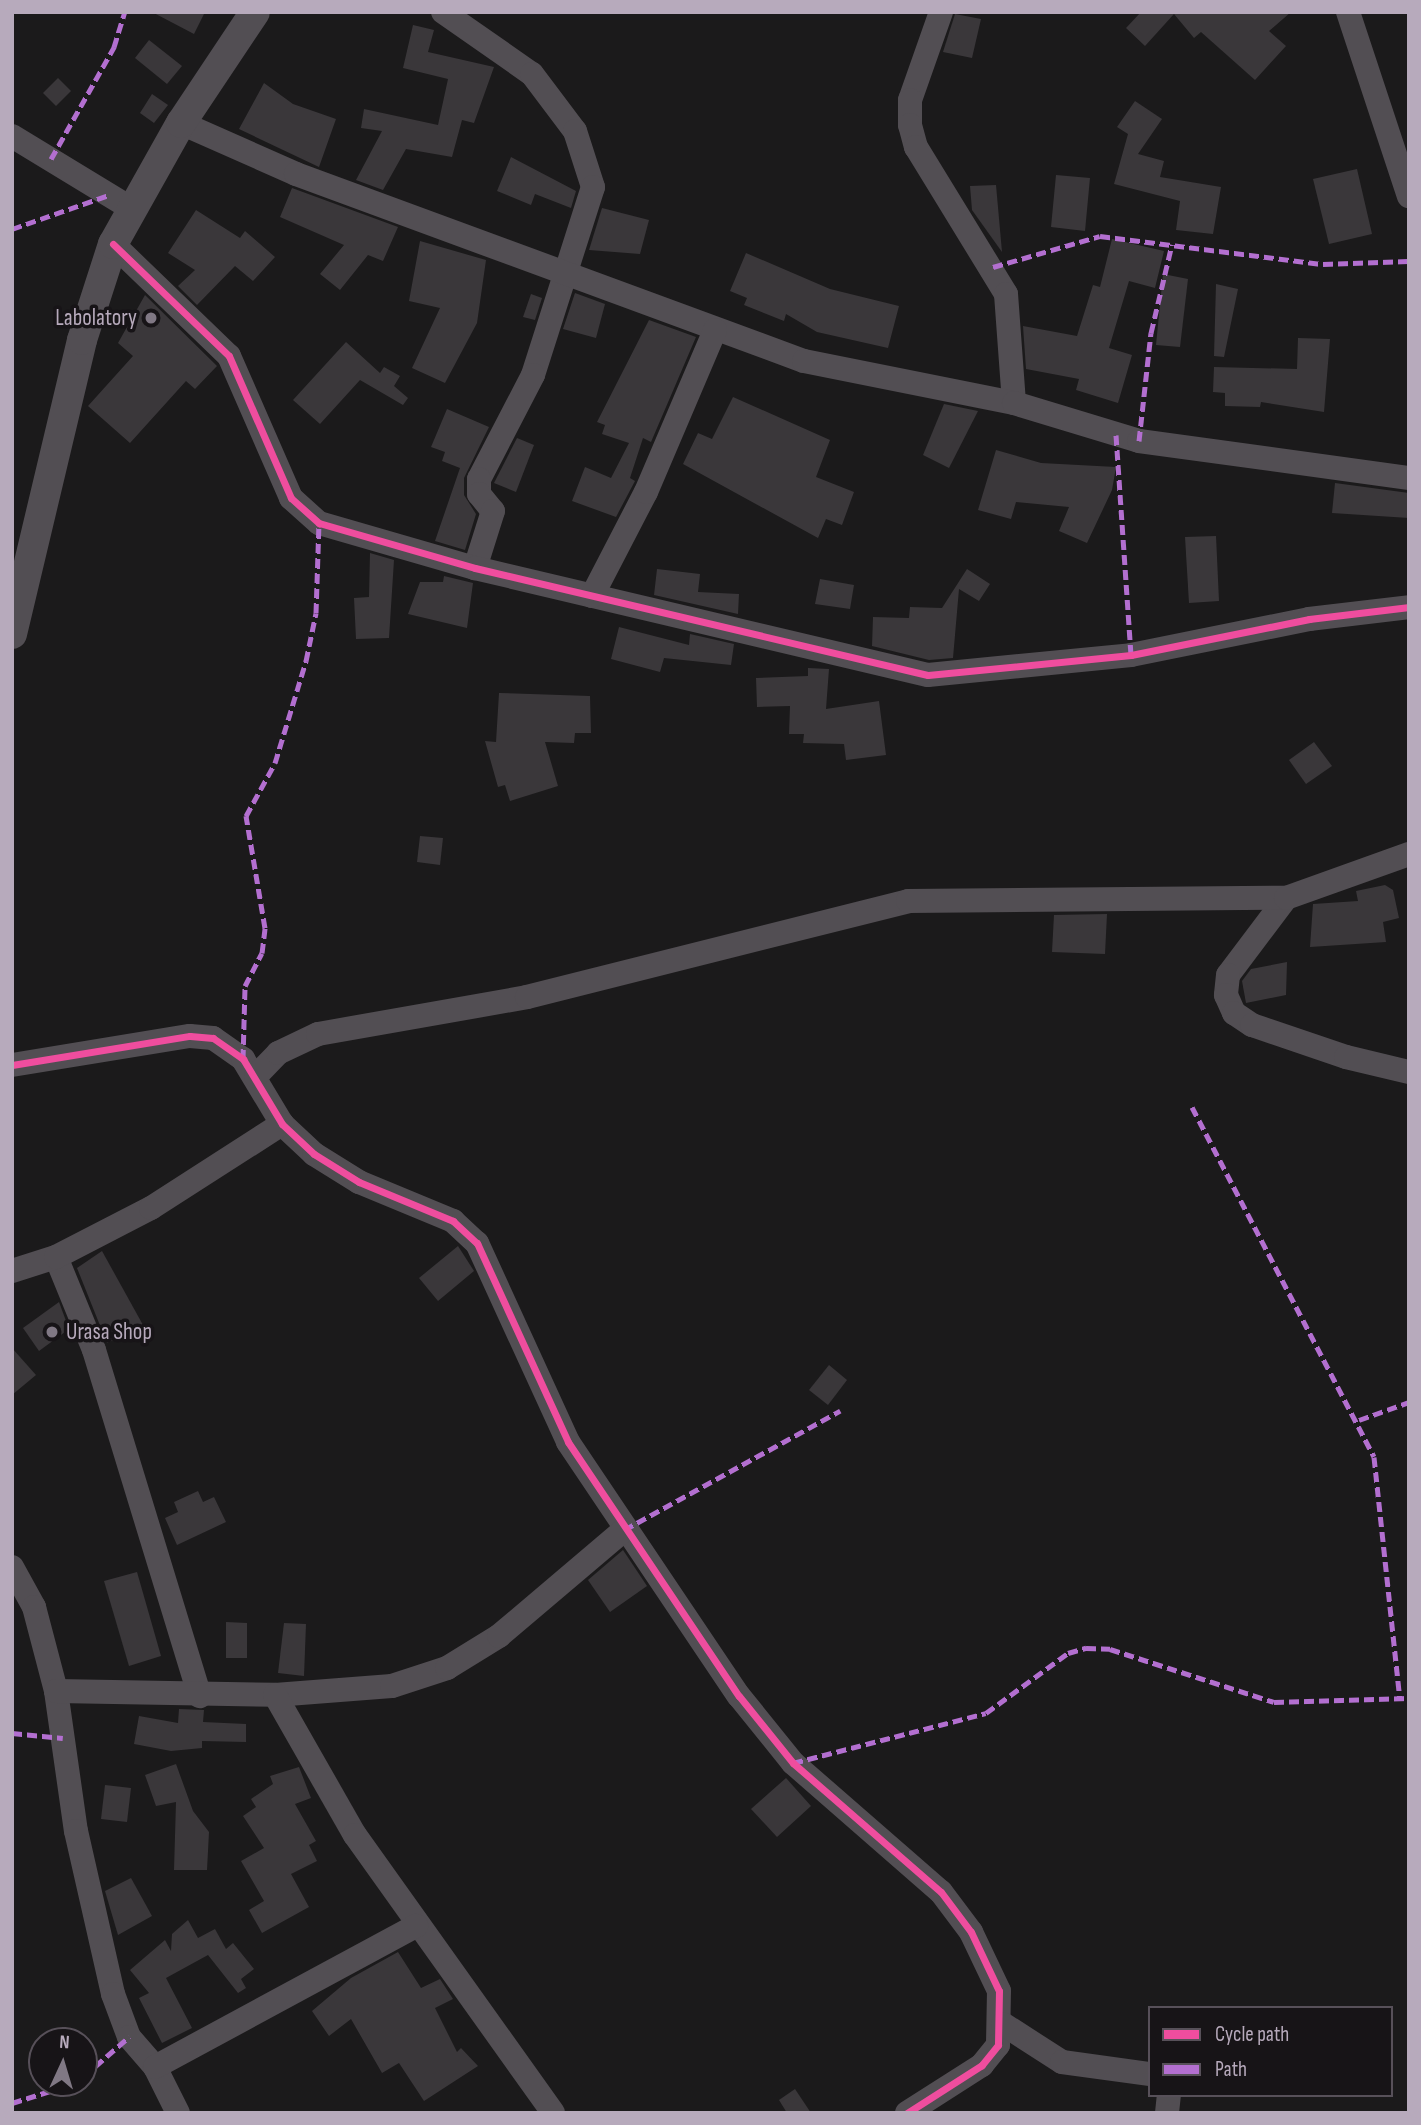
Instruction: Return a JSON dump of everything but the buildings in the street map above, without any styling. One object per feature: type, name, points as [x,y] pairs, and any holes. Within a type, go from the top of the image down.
[{"type":"street","points":[[12,634],[82,340],[113,244],[181,122],[254,12]]},
{"type":"street","points":[[443,12],[532,74],[575,131],[593,187],[533,375],[479,479],[479,494],[493,511],[475,568]]},
{"type":"street","points":[[941,12],[910,100],[910,125],[916,146],[1006,294],[1014,403]]},
{"type":"street","points":[[1349,12],[1409,196]]},
{"type":"street","points":[[181,122],[296,174],[804,361],[1014,403],[1139,441],[1409,478]]},
{"type":"street","points":[[12,136],[132,209]]},
{"type":"street","points":[[113,244],[229,356],[291,498],[319,523],[475,568],[929,676],[1131,655],[1309,619],[1409,607]]},
{"type":"street","points":[[592,596],[646,492],[715,330]]},
{"type":"street","points":[[256,1076],[278,1054],[318,1034],[527,997],[908,901],[1286,898],[1409,854]]},
{"type":"street","points":[[1286,898],[1228,975],[1226,995],[1234,1013],[1322,1049],[1409,1072]]},
{"type":"street","points":[[12,1065],[190,1036],[228,1045],[256,1076],[282,1124],[359,1182],[453,1221],[477,1243],[568,1442],[624,1530],[793,1763],[941,1892],[971,1932],[999,1991],[1003,2024],[998,2045],[982,2065],[907,2113]]},
{"type":"street","points":[[12,1271],[56,1257],[151,1208],[282,1124]]},
{"type":"street","points":[[56,1257],[94,1350],[200,1696]]},
{"type":"street","points":[[56,1691],[200,1696],[275,1695],[392,1686],[447,1668],[499,1636],[624,1530]]},
{"type":"street","points":[[12,1567],[34,1607],[56,1691],[76,1831],[113,1994],[129,2037],[155,2067],[178,2113]]},
{"type":"street","points":[[275,1695],[416,1926],[553,2113]]},
{"type":"street","points":[[155,2067],[416,1926]]},
{"type":"street","points":[[1003,2024],[1062,2062],[1148,2074]]},
{"type":"marked path","points":[[51,159],[114,47],[125,12]]},
{"type":"marked path","points":[[12,229],[109,195]]},
{"type":"marked path","points":[[993,267],[1100,236],[1323,264],[1409,261]]},
{"type":"marked path","points":[[1139,441],[1151,333],[1172,244]]},
{"type":"marked path","points":[[1116,435],[1131,655]]},
{"type":"marked path","points":[[243,1059],[245,986],[262,953],[265,928],[246,816],[275,763],[306,661],[316,613],[319,523]]},
{"type":"marked path","points":[[1192,1107],[1374,1457],[1400,1699]]},
{"type":"marked path","points":[[1359,1420],[1409,1402]]},
{"type":"marked path","points":[[624,1530],[840,1411]]},
{"type":"marked path","points":[[793,1763],[986,1713],[1068,1653],[1086,1648],[1110,1649],[1274,1702],[1409,1698]]},
{"type":"marked path","points":[[12,1733],[63,1738]]},
{"type":"marked path","points":[[98,2064],[129,2037]]},
{"type":"marked path","points":[[12,2103],[31,2097]]},
{"type":"cycle path","points":[[113,244],[229,356],[291,498],[319,523],[475,568],[928,675],[1131,655],[1309,619],[1409,607]]},
{"type":"cycle path","points":[[12,1065],[190,1036],[213,1038],[243,1059],[282,1124],[314,1154],[359,1182],[453,1221],[477,1243],[568,1442],[739,1696],[793,1763],[941,1892],[971,1932],[999,1991],[998,2045],[982,2065],[907,2113]]},
{"type":"place","name":"Labolatory","points":[[151,318]]},
{"type":"place","name":"Urasa Shop","points":[[52,1332]]}]
